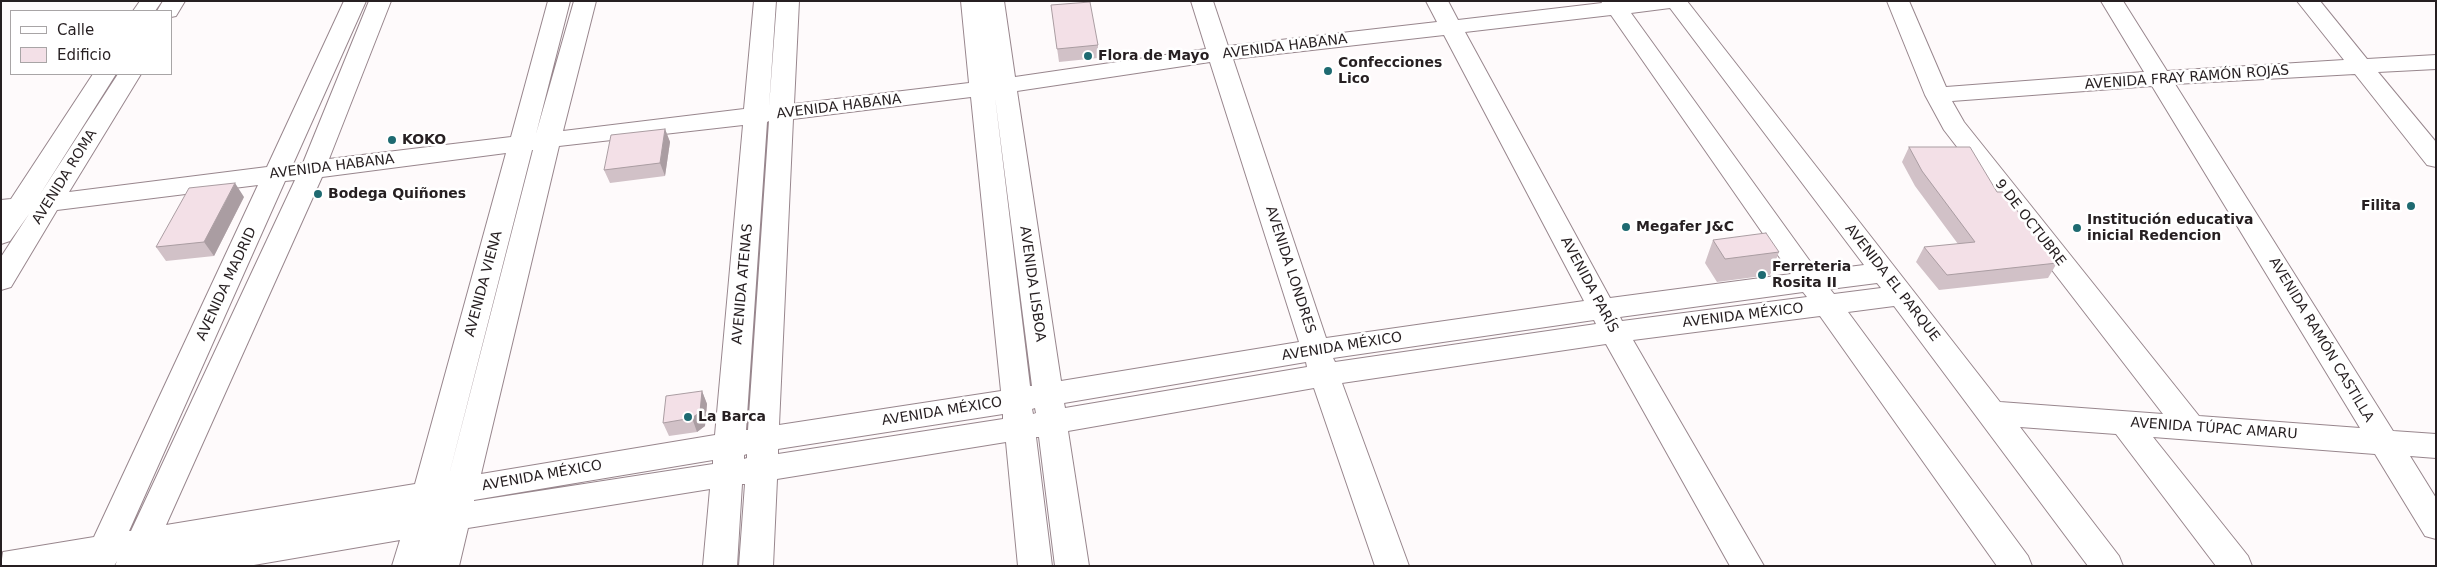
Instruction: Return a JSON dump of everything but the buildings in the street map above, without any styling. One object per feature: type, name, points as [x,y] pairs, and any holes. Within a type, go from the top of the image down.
[{"type":"street","name":"AVENIDA MADRID","points":[[100,558],[355,1]]},
{"type":"street","points":[[135,555],[312,169],[380,1]]},
{"type":"street","name":"AVENIDA VIENA","points":[[442,566],[535,142],[560,1]]},
{"type":"street","name":"AVENIDA VIENA","points":[[409,566],[423,510],[535,142],[585,1]]},
{"type":"street","name":"AVENIDA ATENAS","points":[[756,566],[762,470],[770,115],[765,1]]},
{"type":"street","name":"AVENIDA ATENAS","points":[[720,566],[729,444],[770,115],[788,1]]},
{"type":"street","name":"AVENIDA LISBOA","points":[[972,1],[994,88],[1049,409],[1072,566]]},
{"type":"street","name":"AVENIDA LISBOA","points":[[993,1],[994,88],[1018,414],[1036,566]]},
{"type":"street","name":"AVENIDA LONDRES","points":[[1202,1],[1320,362],[1392,566]]},
{"type":"street","name":"AVENIDA PARÍS","points":[[1437,1],[1608,320],[1748,566]]},
{"type":"street","name":"AVENIDA HABANA","points":[[10,208],[312,169],[994,88],[1219,54],[1451,27],[1614,4],[1676,1]]},
{"type":"street","name":"AVENIDA EL PARQUE","points":[[1676,1],[2107,566]]},
{"type":"street","name":"9 DE OCTUBRE","points":[[1898,1],[1937,95],[1953,125],[2190,427]]},
{"type":"street","name":"AVENIDA RAMÓN CASTILLA","points":[[2112,1],[2436,526]]},
{"type":"street","points":[[2308,1],[2436,159]]},
{"type":"street","points":[[1614,4],[1810,281],[2016,566]]},
{"type":"street","name":"AVENIDA FRAY RAMÓN ROJAS","points":[[1937,95],[2161,78],[2436,62]]},
{"type":"street","name":"AVENIDA ROMA","points":[[1,235],[10,208],[103,75]]},
{"type":"street","name":"AVENIDA ROMA","points":[[1,280],[128,75]]},
{"type":"street","name":"AVENIDA MÉXICO","points":[[457,504],[728,476],[1018,414],[1320,362],[1608,320],[1810,281],[1884,272]]},
{"type":"street","name":"AVENIDA MÉXICO","points":[[1608,320],[1829,305],[1901,295]]},
{"type":"street","name":"AVENIDA TÚPAC AMARU","points":[[1992,413],[2436,446]]},
{"type":"street","name":"AVENIDA MÉXICO","points":[[3,566],[135,555],[423,510],[729,444],[1018,414]]},
{"type":"street","points":[[2125,423],[2236,566]]},
{"type":"street","name":"AVENIDA MÉXICO","points":[[164,566],[423,510]]},
{"type":"place","name":"Flora de Mayo","points":[[1088,56]]},
{"type":"place","name":"Confecciones Lico","points":[[1328,71]]},
{"type":"place","name":"KOKO","points":[[392,140]]},
{"type":"place","name":"Bodega Quiñones","points":[[318,194]]},
{"type":"place","name":"Filita","points":[[2411,206]]},
{"type":"place","name":"Megafer J&C","points":[[1626,227]]},
{"type":"place","name":"Institución educativa inicial Redencion","points":[[2077,228]]},
{"type":"place","name":"Ferreteria Rosita II","points":[[1762,275]]},
{"type":"place","name":"La Barca","points":[[688,417]]}]
